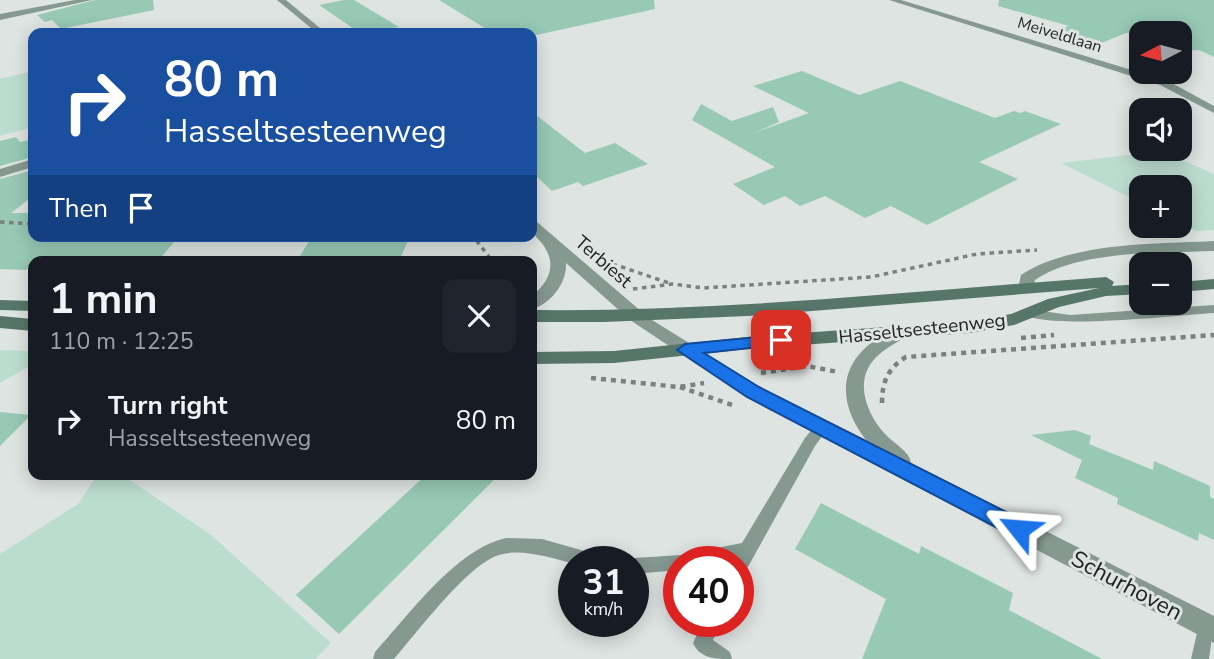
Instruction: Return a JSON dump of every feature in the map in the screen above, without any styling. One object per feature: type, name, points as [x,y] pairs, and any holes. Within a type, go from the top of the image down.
[{"type":"main road","points":[[1192,277],[1214,275]]},
{"type":"main road","name":"Hasseltsesteenweg","points":[[537,316],[636,316],[979,295],[1129,281]]},
{"type":"main road","points":[[1192,285],[1214,284]]},
{"type":"main road","name":"Hasseltsesteenweg","points":[[537,358],[614,357],[978,326],[1054,303],[1106,291],[1129,290]]},
{"type":"main road","points":[[0,305],[28,306]]},
{"type":"main road","points":[[0,322],[28,325]]},
{"type":"street","points":[[0,17],[57,3],[89,0]]},
{"type":"street","points":[[281,0],[316,28]]},
{"type":"street","name":"Meiveldlaan","points":[[893,0],[1152,79],[1214,110]]},
{"type":"street","points":[[0,173],[28,165]]},
{"type":"street","name":"Terbiest","points":[[537,229],[636,316]]},
{"type":"street","name":"Terbiest","points":[[537,301],[548,293],[558,274],[559,261],[545,236]]},
{"type":"street","points":[[1026,289],[1027,278],[1038,270],[1070,260],[1214,246]]},
{"type":"street","name":"Schurhoven","points":[[636,316],[753,392],[1210,628]]},
{"type":"street","points":[[901,332],[873,350],[857,370],[855,402],[860,418],[871,434],[913,474]]},
{"type":"lane","points":[[1028,313],[1070,319],[1214,309]]},
{"type":"lane","points":[[750,546],[810,442],[822,428]]},
{"type":"lane","points":[[382,659],[459,572],[492,549],[528,546],[558,553]]},
{"type":"lane","points":[[1200,659],[1210,628]]},
{"type":"lane","points":[[705,637],[702,643],[723,659]]},
{"type":"path","points":[[0,222],[28,224]]},
{"type":"path","points":[[596,258],[673,284],[703,288],[871,277],[977,254],[1050,249]]},
{"type":"path","points":[[607,293],[673,284]]},
{"type":"path","points":[[882,408],[883,383],[887,372],[896,362],[920,354],[1214,335]]},
{"type":"path","points":[[773,370],[820,367],[883,383]]},
{"type":"green space","points":[[28,72],[28,128],[0,136],[0,79]]},
{"type":"green space","points":[[1129,155],[1129,161],[1185,161],[1214,174],[1214,230],[1192,229],[1192,175],[1129,175],[1129,197],[1061,163]]},
{"type":"green space","points":[[0,350],[28,351],[28,367],[0,383]]},
{"type":"green space","points":[[94,480],[130,480],[211,535],[331,643],[315,659],[0,659],[0,554],[78,504]]},
{"type":"building","points":[[95,0],[153,0],[154,10],[66,28],[60,28],[52,20],[45,22],[37,15]]},
{"type":"building","points":[[354,0],[399,27],[353,28],[319,5]]},
{"type":"building","points":[[439,0],[654,0],[655,9],[537,35],[537,28],[485,28]]},
{"type":"building","points":[[999,0],[1214,0],[1214,57],[1199,50],[1192,50],[1192,21],[1129,21],[1129,33],[1089,48],[1044,34],[1069,26],[998,6]]},
{"type":"building","points":[[802,71],[859,95],[900,81],[995,118],[1014,111],[1025,111],[1061,124],[979,162],[1018,179],[927,225],[891,206],[865,218],[825,196],[800,206],[785,196],[764,205],[733,184],[775,167],[692,120],[701,104],[732,121],[773,107],[779,122],[754,133],[809,113],[753,86]]},
{"type":"building","points":[[537,116],[585,153],[615,143],[648,164],[583,186],[578,182],[552,191],[537,177]]},
{"type":"building","points":[[16,137],[20,142],[28,140],[28,158],[0,166],[0,141]]},
{"type":"building","points":[[28,171],[28,200],[11,213],[28,213],[28,242],[174,242],[162,256],[28,256],[26,270],[0,269],[0,179]]},
{"type":"building","points":[[308,242],[408,242],[401,256],[300,256]]},
{"type":"building","points":[[0,412],[28,415],[28,418],[0,446]]},
{"type":"building","points":[[1075,430],[1091,436],[1089,444],[1153,470],[1154,461],[1210,486],[1210,497],[1214,499],[1214,540],[1199,533],[1198,541],[1117,504],[1118,498],[1075,478],[1082,460],[1031,435]]},
{"type":"building","points":[[421,480],[494,480],[339,634],[296,595]]},
{"type":"building","points":[[821,503],[919,554],[921,546],[1013,593],[1009,610],[1102,659],[862,659],[886,599],[795,549]]},
{"type":"route","points":[[781,340],[685,350],[753,392],[1019,529]]}]
